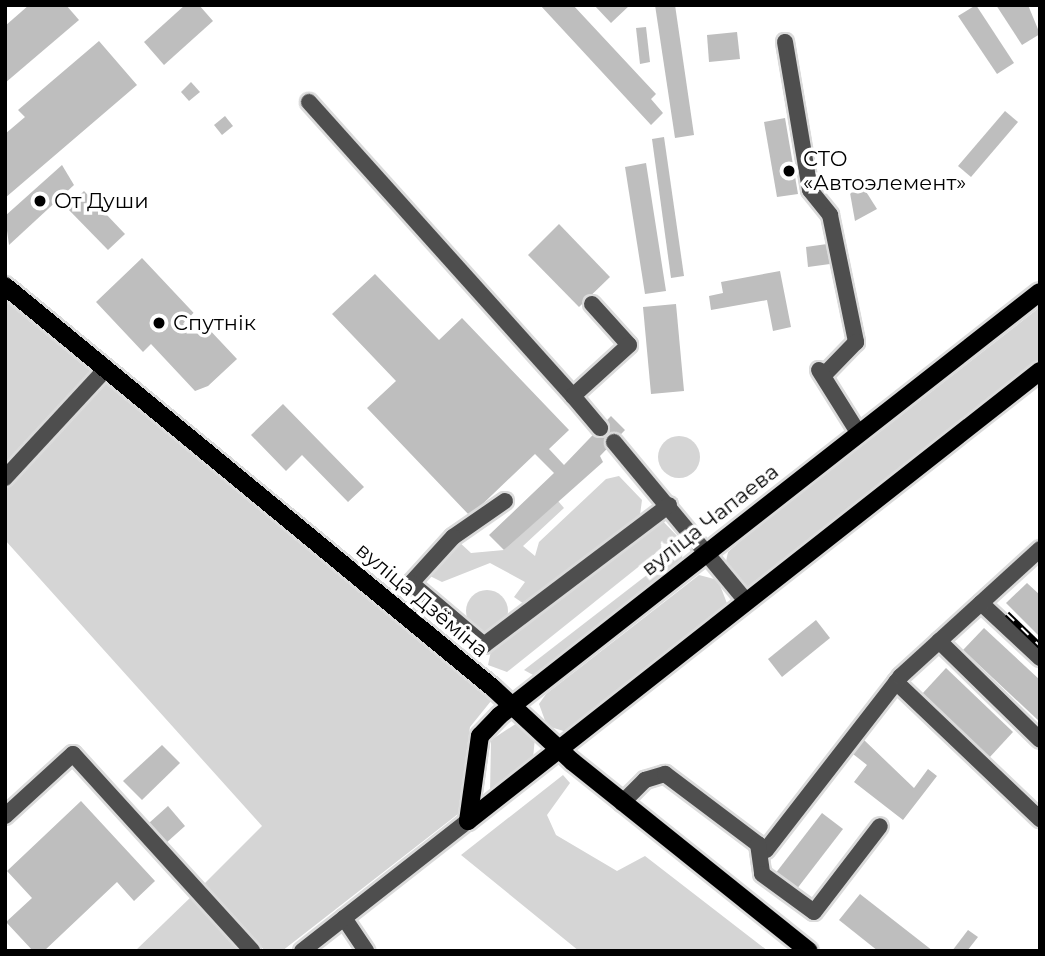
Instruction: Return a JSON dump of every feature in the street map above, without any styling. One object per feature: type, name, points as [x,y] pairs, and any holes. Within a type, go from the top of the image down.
[{"type":"main road","name":"вуліца Дзёміна","points":[[5,286],[513,705],[622,803],[809,951]]},
{"type":"main road","name":"вуліца Чапаева","points":[[468,821],[480,736],[513,705],[705,550],[1040,292]]},
{"type":"main road","points":[[468,821],[1040,371]]},
{"type":"street","points":[[785,42],[810,190],[830,215],[856,342],[821,373],[859,434]]},
{"type":"street","points":[[310,102],[600,428]]},
{"type":"street","points":[[573,396],[629,345],[592,304]]},
{"type":"street","points":[[5,478],[106,369]]},
{"type":"street","points":[[614,442],[746,601]]},
{"type":"street","points":[[390,603],[453,537],[505,500]]},
{"type":"street","points":[[411,583],[484,645],[669,505]]},
{"type":"street","points":[[622,803],[645,780],[665,774],[766,850],[896,682],[981,603],[1036,560]]},
{"type":"street","points":[[981,603],[1040,658]]},
{"type":"street","points":[[939,641],[1040,740]]},
{"type":"street","points":[[896,682],[1040,819]]},
{"type":"street","points":[[5,816],[73,754],[252,951]]},
{"type":"street","points":[[302,951],[468,821]]},
{"type":"street","points":[[758,844],[762,874],[814,912],[880,826]]},
{"type":"street","points":[[344,918],[366,951]]},
{"type":"shaded area","points":[[5,301],[491,701],[470,727],[458,814],[282,951],[265,951],[204,884],[262,826],[5,540]]},
{"type":"shaded area","points":[[1040,307],[1040,362],[753,587],[746,588],[725,566],[728,552],[745,537]]},
{"type":"shaded area","points":[[679,436],[694,442],[700,457],[694,472],[679,478],[664,472],[658,457],[664,442]]},
{"type":"shaded area","points":[[619,476],[642,500],[640,515],[527,606],[514,597],[525,582],[490,563],[442,582],[430,576],[458,541],[471,553],[504,550],[558,501],[564,508],[523,546],[535,556],[539,542],[606,479]]},
{"type":"shaded area","points":[[659,517],[677,536],[507,672],[488,665],[492,646]]},
{"type":"shaded area","points":[[683,547],[682,559],[535,676],[524,670]]},
{"type":"shaded area","points":[[699,575],[718,580],[728,606],[567,732],[547,726],[539,704],[546,694]]},
{"type":"shaded area","points":[[487,590],[502,596],[508,611],[502,626],[487,632],[472,626],[466,611],[472,596]]},
{"type":"shaded area","points":[[517,723],[535,738],[533,758],[490,795],[491,740]]},
{"type":"shaded area","points":[[563,775],[570,783],[547,815],[556,835],[617,871],[645,856],[768,951],[579,951],[461,855]]},
{"type":"shaded area","points":[[194,894],[242,951],[135,951]]},
{"type":"building","points":[[29,5],[66,5],[79,20],[5,83],[5,26]]},
{"type":"building","points":[[185,5],[199,5],[213,21],[164,65],[144,42]]},
{"type":"building","points":[[540,5],[573,5],[656,94],[651,99],[663,113],[651,125]]},
{"type":"building","points":[[594,5],[630,5],[611,23]]},
{"type":"building","points":[[655,5],[675,5],[694,135],[675,138]]},
{"type":"building","points":[[976,5],[1014,63],[997,74],[958,16]]},
{"type":"building","points":[[996,5],[1028,5],[1040,34],[1022,45]]},
{"type":"building","points":[[646,27],[650,62],[640,64],[636,28]]},
{"type":"building","points":[[737,32],[740,59],[709,62],[707,35]]},
{"type":"building","points":[[99,41],[137,85],[5,198],[5,134],[25,117],[18,110]]},
{"type":"building","points":[[191,82],[200,92],[189,101],[181,92]]},
{"type":"building","points":[[1005,111],[1018,122],[971,177],[958,166]]},
{"type":"building","points":[[225,116],[233,126],[222,135],[214,125]]},
{"type":"building","points":[[785,118],[798,194],[777,197],[764,122]]},
{"type":"building","points":[[664,137],[684,276],[671,278],[652,139]]},
{"type":"building","points":[[646,163],[666,291],[645,294],[625,167]]},
{"type":"building","name":"От Души","points":[[62,165],[74,185],[9,245],[5,216]]},
{"type":"building","points":[[865,190],[877,209],[855,221],[850,193]]},
{"type":"building","points":[[84,191],[125,234],[108,250],[67,208]]},
{"type":"building","points":[[559,224],[610,277],[579,307],[528,255]]},
{"type":"building","points":[[827,244],[830,264],[808,267],[806,247]]},
{"type":"building","name":"Спутнік","points":[[142,258],[237,359],[208,386],[195,391],[151,344],[143,352],[96,302]]},
{"type":"building","points":[[780,271],[791,327],[773,331],[767,300],[711,310],[709,296],[723,293],[721,282]]},
{"type":"building","points":[[375,274],[439,340],[462,318],[569,430],[549,449],[564,465],[611,416],[625,430],[600,456],[603,462],[504,550],[489,535],[554,473],[535,454],[470,516],[367,408],[396,381],[332,314]]},
{"type":"building","points":[[676,304],[684,391],[651,394],[643,307]]},
{"type":"building","points":[[283,404],[364,487],[348,502],[302,455],[286,471],[251,435]]},
{"type":"building","points":[[1027,583],[1040,595],[1040,637],[1006,603]]},
{"type":"building","points":[[816,620],[830,638],[782,677],[768,659]]},
{"type":"building","points":[[984,628],[1040,680],[1040,722],[963,650]]},
{"type":"building","points":[[946,668],[1013,732],[989,758],[922,694]]},
{"type":"building","points":[[864,740],[914,788],[928,769],[937,776],[903,820],[854,782],[867,765],[853,754]]},
{"type":"building","points":[[162,745],[180,763],[142,800],[123,781]]},
{"type":"building","points":[[81,801],[155,881],[134,901],[117,882],[44,951],[33,951],[6,922],[32,898],[7,871]]},
{"type":"building","points":[[168,806],[185,826],[166,843],[149,823]]},
{"type":"building","points":[[822,813],[843,829],[796,890],[775,874]]},
{"type":"building","points":[[860,894],[933,951],[878,951],[839,920]]},
{"type":"building","points":[[968,930],[978,937],[967,951],[952,951]]},
{"type":"railway","points":[[1007,614],[1040,646]]},
{"type":"place","name":"СТО «Автоэлемент»","points":[[789,171]]},
{"type":"place","name":"От Души","points":[[40,201]]},
{"type":"place","name":"Спутнік","points":[[159,323]]}]
